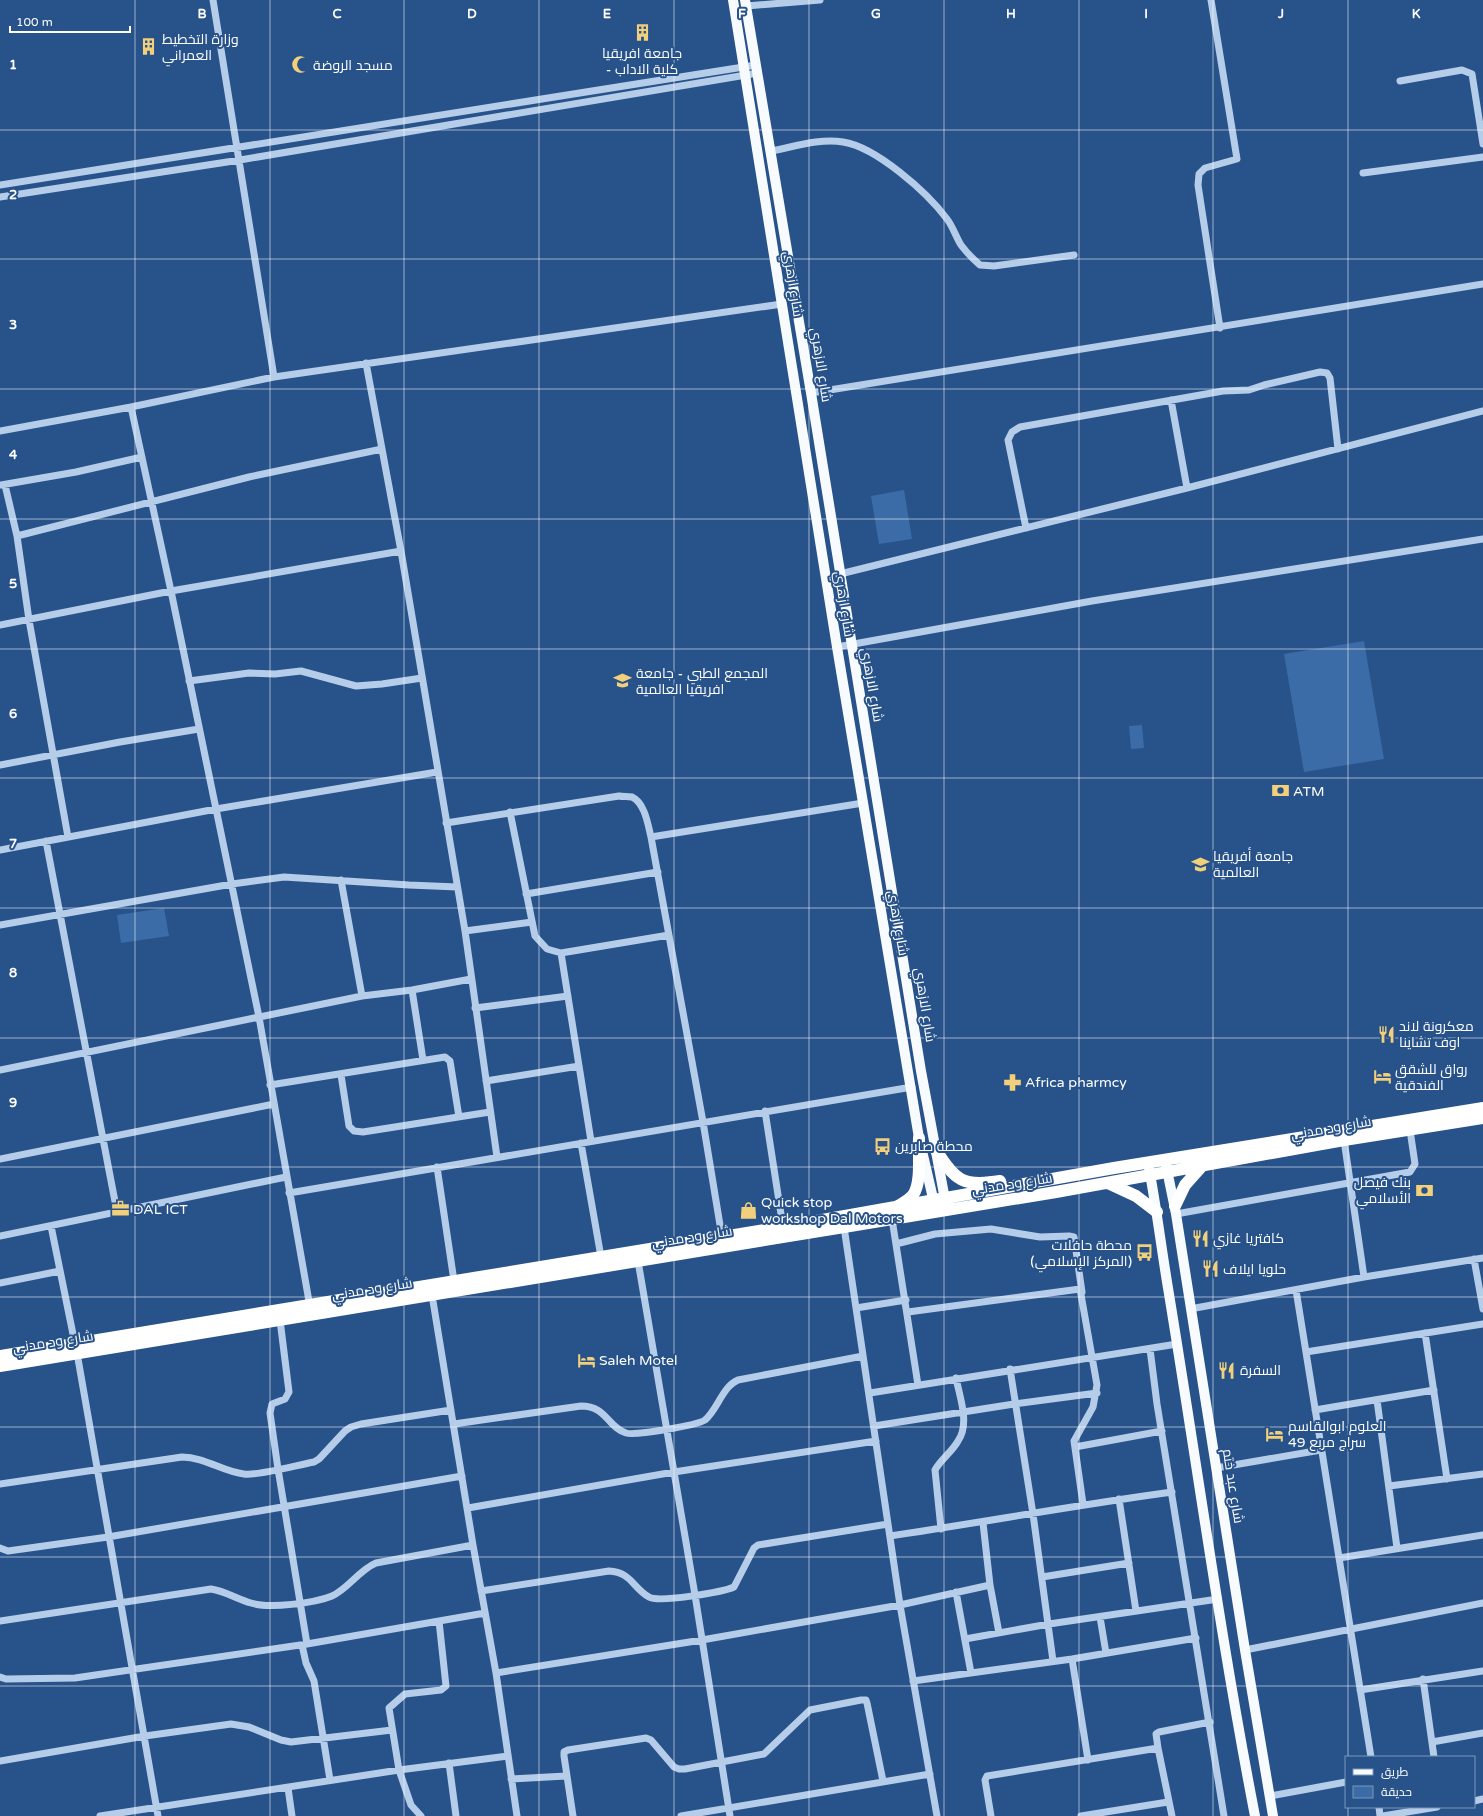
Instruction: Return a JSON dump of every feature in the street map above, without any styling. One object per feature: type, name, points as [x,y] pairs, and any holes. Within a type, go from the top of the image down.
[{"type":"highway","name":"شارع ود مدني","points":[[940,1205],[1150,1176],[1167,1166],[1483,1108]]},
{"type":"highway","name":"شارع ود مدني","points":[[0,1366],[76,1348],[310,1309],[454,1281],[783,1227],[892,1214],[1114,1168],[1148,1163],[1167,1166],[1202,1166],[1344,1140],[1483,1118]]},
{"type":"highway","points":[[892,1214],[909,1199],[916,1190],[919,1138]]},
{"type":"highway","points":[[936,1150],[955,1176],[970,1182],[998,1181],[1101,1165],[1114,1168]]},
{"type":"highway","points":[[1176,1210],[1185,1186],[1202,1166]]},
{"type":"highway","points":[[1107,1183],[1136,1196],[1157,1212]]},
{"type":"highway","name":"شارع ود مدني","points":[[0,1356],[76,1348],[280,1320],[310,1309],[432,1295],[844,1227],[892,1214]]},
{"type":"main road","name":"شارع ازهري","points":[[732,0],[837,647],[912,1087],[919,1138],[940,1205]]},
{"type":"main road","name":"شارع الازهري","points":[[746,3],[812,393],[851,644],[915,1034],[936,1150],[940,1205]]},
{"type":"main road","points":[[903,1035],[915,1034]]},
{"type":"main road","points":[[1148,1163],[1218,1600],[1255,1816]]},
{"type":"main road","name":"شارع عبد ختم","points":[[1167,1166],[1176,1210],[1190,1308],[1273,1816]]},
{"type":"street","points":[[213,0],[274,377]]},
{"type":"street","points":[[746,3],[820,0]]},
{"type":"street","points":[[1211,0],[1237,159],[1204,168],[1199,174],[1198,185],[1220,328]]},
{"type":"street","points":[[0,185],[757,69]]},
{"type":"street","points":[[1400,81],[1462,70],[1472,74],[1483,144]]},
{"type":"street","points":[[0,197],[240,160],[744,71]]},
{"type":"street","points":[[771,151],[825,141],[843,142],[855,145],[880,158],[900,172],[942,212],[953,227],[962,245],[980,265],[994,266],[1074,255]]},
{"type":"street","points":[[1363,173],[1483,157]]},
{"type":"street","points":[[812,393],[1220,328],[1483,284]]},
{"type":"street","points":[[0,431],[131,407],[274,377],[782,304]]},
{"type":"street","points":[[366,363],[401,551],[457,887],[497,1157]]},
{"type":"street","points":[[1026,528],[1008,440],[1012,432],[1020,427],[1223,391],[1249,390],[1320,372],[1327,373],[1330,378],[1338,449]]},
{"type":"street","points":[[1171,400],[1188,488]]},
{"type":"street","points":[[131,407],[171,591],[259,1017],[310,1309]]},
{"type":"street","points":[[840,574],[1188,488],[1483,411]]},
{"type":"street","points":[[17,536],[249,477],[382,449]]},
{"type":"street","points":[[68,837],[29,620],[17,536],[2,485],[76,472],[142,457]]},
{"type":"street","points":[[837,647],[1092,601],[1483,539]]},
{"type":"street","points":[[0,625],[171,591],[401,551]]},
{"type":"street","points":[[189,681],[249,673],[275,674],[301,671],[356,686],[422,678]]},
{"type":"street","points":[[0,765],[199,729]]},
{"type":"street","points":[[0,850],[216,809],[437,772]]},
{"type":"street","points":[[446,823],[619,796],[632,797],[638,802],[644,812],[658,872],[722,1237]]},
{"type":"street","points":[[651,837],[863,803]]},
{"type":"street","points":[[510,812],[535,936],[547,949],[560,953],[669,935]]},
{"type":"street","points":[[46,841],[117,1212]]},
{"type":"street","points":[[526,894],[658,872]]},
{"type":"street","points":[[0,925],[232,884],[284,877],[409,886],[457,887]]},
{"type":"street","points":[[341,880],[362,996]]},
{"type":"street","points":[[464,931],[532,922]]},
{"type":"street","points":[[560,953],[591,1141]]},
{"type":"street","points":[[0,1070],[362,996],[412,990],[471,979]]},
{"type":"street","points":[[412,990],[423,1060]]},
{"type":"street","points":[[476,1008],[568,996]]},
{"type":"street","points":[[270,1085],[341,1075],[445,1057],[448,1058],[459,1117]]},
{"type":"street","points":[[486,1081],[579,1066]]},
{"type":"street","points":[[341,1075],[349,1126],[354,1131],[364,1132],[490,1112]]},
{"type":"street","points":[[289,1193],[912,1087]]},
{"type":"street","points":[[0,1159],[274,1104]]},
{"type":"street","points":[[765,1111],[783,1227]]},
{"type":"street","points":[[1176,1210],[1350,1184],[1410,1172],[1413,1169],[1414,1164],[1410,1130]]},
{"type":"street","points":[[1344,1140],[1364,1277]]},
{"type":"street","points":[[582,1143],[602,1257]]},
{"type":"street","points":[[437,1167],[454,1281]]},
{"type":"street","points":[[0,1236],[286,1177]]},
{"type":"street","points":[[892,1214],[918,1385]]},
{"type":"street","points":[[51,1226],[76,1348],[98,1468],[108,1537],[121,1602],[158,1816]]},
{"type":"street","points":[[844,1227],[870,1393],[900,1605],[937,1816]]},
{"type":"street","points":[[896,1244],[935,1234],[991,1229],[1040,1237],[1074,1237],[1085,1313]]},
{"type":"street","points":[[1190,1308],[1364,1277],[1483,1258]]},
{"type":"street","points":[[1474,1260],[1483,1309]]},
{"type":"street","points":[[638,1261],[695,1595],[730,1816]]},
{"type":"street","points":[[0,1283],[60,1271]]},
{"type":"street","points":[[908,1312],[1080,1289],[1096,1374],[1096,1393],[1093,1407],[1076,1436],[1075,1447],[1083,1504]]},
{"type":"street","points":[[1296,1290],[1371,1756]]},
{"type":"street","points":[[432,1295],[473,1545],[496,1673],[517,1816]]},
{"type":"street","points":[[856,1308],[906,1300]]},
{"type":"street","points":[[280,1320],[289,1392],[285,1399],[272,1404],[270,1413],[301,1602],[306,1662],[314,1681],[330,1780]]},
{"type":"street","points":[[1306,1352],[1483,1324]]},
{"type":"street","points":[[1425,1333],[1447,1479]]},
{"type":"street","points":[[870,1393],[1010,1369],[1093,1358],[1177,1344]]},
{"type":"street","points":[[1150,1349],[1224,1816]]},
{"type":"street","points":[[454,1424],[590,1406],[598,1409],[620,1430],[627,1434],[667,1429],[700,1422],[706,1419],[733,1382],[738,1380],[863,1356]]},
{"type":"street","points":[[1010,1369],[1014,1404],[1033,1514],[1054,1661]]},
{"type":"street","points":[[941,1529],[935,1470],[958,1441],[964,1430],[963,1412],[956,1378]]},
{"type":"street","points":[[1315,1410],[1434,1390]]},
{"type":"street","points":[[874,1426],[1096,1393]]},
{"type":"street","points":[[1376,1400],[1397,1548]]},
{"type":"street","points":[[0,1484],[98,1468],[191,1457],[249,1475],[314,1462],[319,1459],[351,1427],[361,1424],[451,1410]]},
{"type":"street","points":[[1075,1447],[1162,1431]]},
{"type":"street","points":[[468,1508],[674,1472],[876,1441]]},
{"type":"street","points":[[1216,1468],[1322,1450]]},
{"type":"street","points":[[1389,1486],[1483,1474]]},
{"type":"street","points":[[0,1548],[8,1551],[108,1537],[462,1476]]},
{"type":"street","points":[[890,1536],[983,1523],[1083,1504],[1172,1492]]},
{"type":"street","points":[[1119,1499],[1136,1611]]},
{"type":"street","points":[[983,1523],[990,1585],[999,1633]]},
{"type":"street","points":[[481,1591],[609,1571],[618,1571],[624,1574],[648,1596],[654,1599],[695,1595],[734,1587],[754,1548],[758,1545],[888,1524]]},
{"type":"street","points":[[1339,1558],[1483,1535]]},
{"type":"street","points":[[0,1621],[211,1589],[219,1590],[250,1603],[267,1606],[301,1602],[332,1596],[368,1566],[376,1563],[473,1545]]},
{"type":"street","points":[[1042,1578],[1129,1563]]},
{"type":"street","points":[[496,1673],[702,1640],[900,1605],[990,1585]]},
{"type":"street","points":[[956,1592],[970,1673]]},
{"type":"street","points":[[965,1639],[1049,1624],[1218,1600]]},
{"type":"street","points":[[1245,1650],[1350,1628],[1483,1604]]},
{"type":"street","points":[[0,1677],[6,1679],[75,1678],[305,1644],[485,1613]]},
{"type":"street","points":[[1100,1617],[1106,1653]]},
{"type":"street","points":[[421,1816],[411,1805],[399,1770],[389,1708],[405,1694],[441,1690],[446,1686],[439,1621]]},
{"type":"street","points":[[913,1681],[1072,1659],[1196,1638]]},
{"type":"street","points":[[1072,1659],[1088,1760]]},
{"type":"street","points":[[1360,1690],[1423,1679],[1483,1671]]},
{"type":"street","points":[[1423,1679],[1434,1756]]},
{"type":"street","points":[[573,1816],[566,1776],[564,1752],[568,1750],[641,1737],[651,1740],[674,1767],[679,1769],[721,1763],[764,1754],[810,1710],[866,1700],[883,1781]]},
{"type":"street","points":[[1172,1816],[1168,1802],[1156,1734],[1158,1732],[1210,1722]]},
{"type":"street","points":[[0,1761],[145,1736],[236,1724],[249,1727],[281,1740],[291,1742],[392,1730]]},
{"type":"street","points":[[1432,1742],[1483,1733]]},
{"type":"street","points":[[991,1816],[985,1780],[987,1776],[1158,1748]]},
{"type":"street","points":[[100,1816],[288,1788],[330,1780],[508,1756]]},
{"type":"street","points":[[449,1763],[456,1816]]},
{"type":"street","points":[[681,1816],[930,1774]]},
{"type":"street","points":[[511,1779],[566,1776]]},
{"type":"street","points":[[1270,1796],[1345,1782]]},
{"type":"street","points":[[288,1788],[292,1816]]},
{"type":"street","points":[[1081,1816],[1168,1802]]},
{"type":"street","points":[[1382,1816],[1431,1808]]},
{"type":"green space","points":[[904,490],[912,539],[879,544],[871,496]]},
{"type":"green space","points":[[1364,641],[1384,759],[1304,772],[1284,654]]},
{"type":"green space","points":[[1142,725],[1144,748],[1131,749],[1129,726]]},
{"type":"green space","points":[[164,908],[169,936],[121,943],[117,915]]},
{"type":"place","name":"جامعة افريقيا - كلية الاداب","points":[[642,33]]},
{"type":"place","name":"وزارة التخطيط العمراني","points":[[149,47]]},
{"type":"place","name":"مسجد الروضة","points":[[300,65]]},
{"type":"place","name":"المجمع الطبي - جامعة افريقيا العالمية","points":[[623,681]]},
{"type":"place","name":"ATM","points":[[1280,791]]},
{"type":"place","name":"جامعة أفريقيا العالمية","points":[[1200,864]]},
{"type":"place","name":"معكرونة لاند اوف تشاينا","points":[[1386,1034]]},
{"type":"place","name":"رواق للشقق الفندقية","points":[[1382,1077]]},
{"type":"place","name":"Africa pharmcy","points":[[1012,1082]]},
{"type":"place","name":"محطة صابرين","points":[[882,1146]]},
{"type":"place","name":"بنك فيصل الأسلامي","points":[[1424,1190]]},
{"type":"place","name":"DAL ICT","points":[[120,1209]]},
{"type":"place","name":"Quick stop workshop Dal Motors","points":[[748,1210]]},
{"type":"place","name":"كافتريا غازي","points":[[1200,1238]]},
{"type":"place","name":"محطة حافلات (المركز الإسلامي)","points":[[1145,1253]]},
{"type":"place","name":"حلويا ايلاف","points":[[1210,1269]]},
{"type":"place","name":"Saleh Motel","points":[[586,1360]]},
{"type":"place","name":"السفرة","points":[[1227,1370]]},
{"type":"place","name":"العلوم ابوالقاسم سراج مربع 49","points":[[1275,1434]]}]
